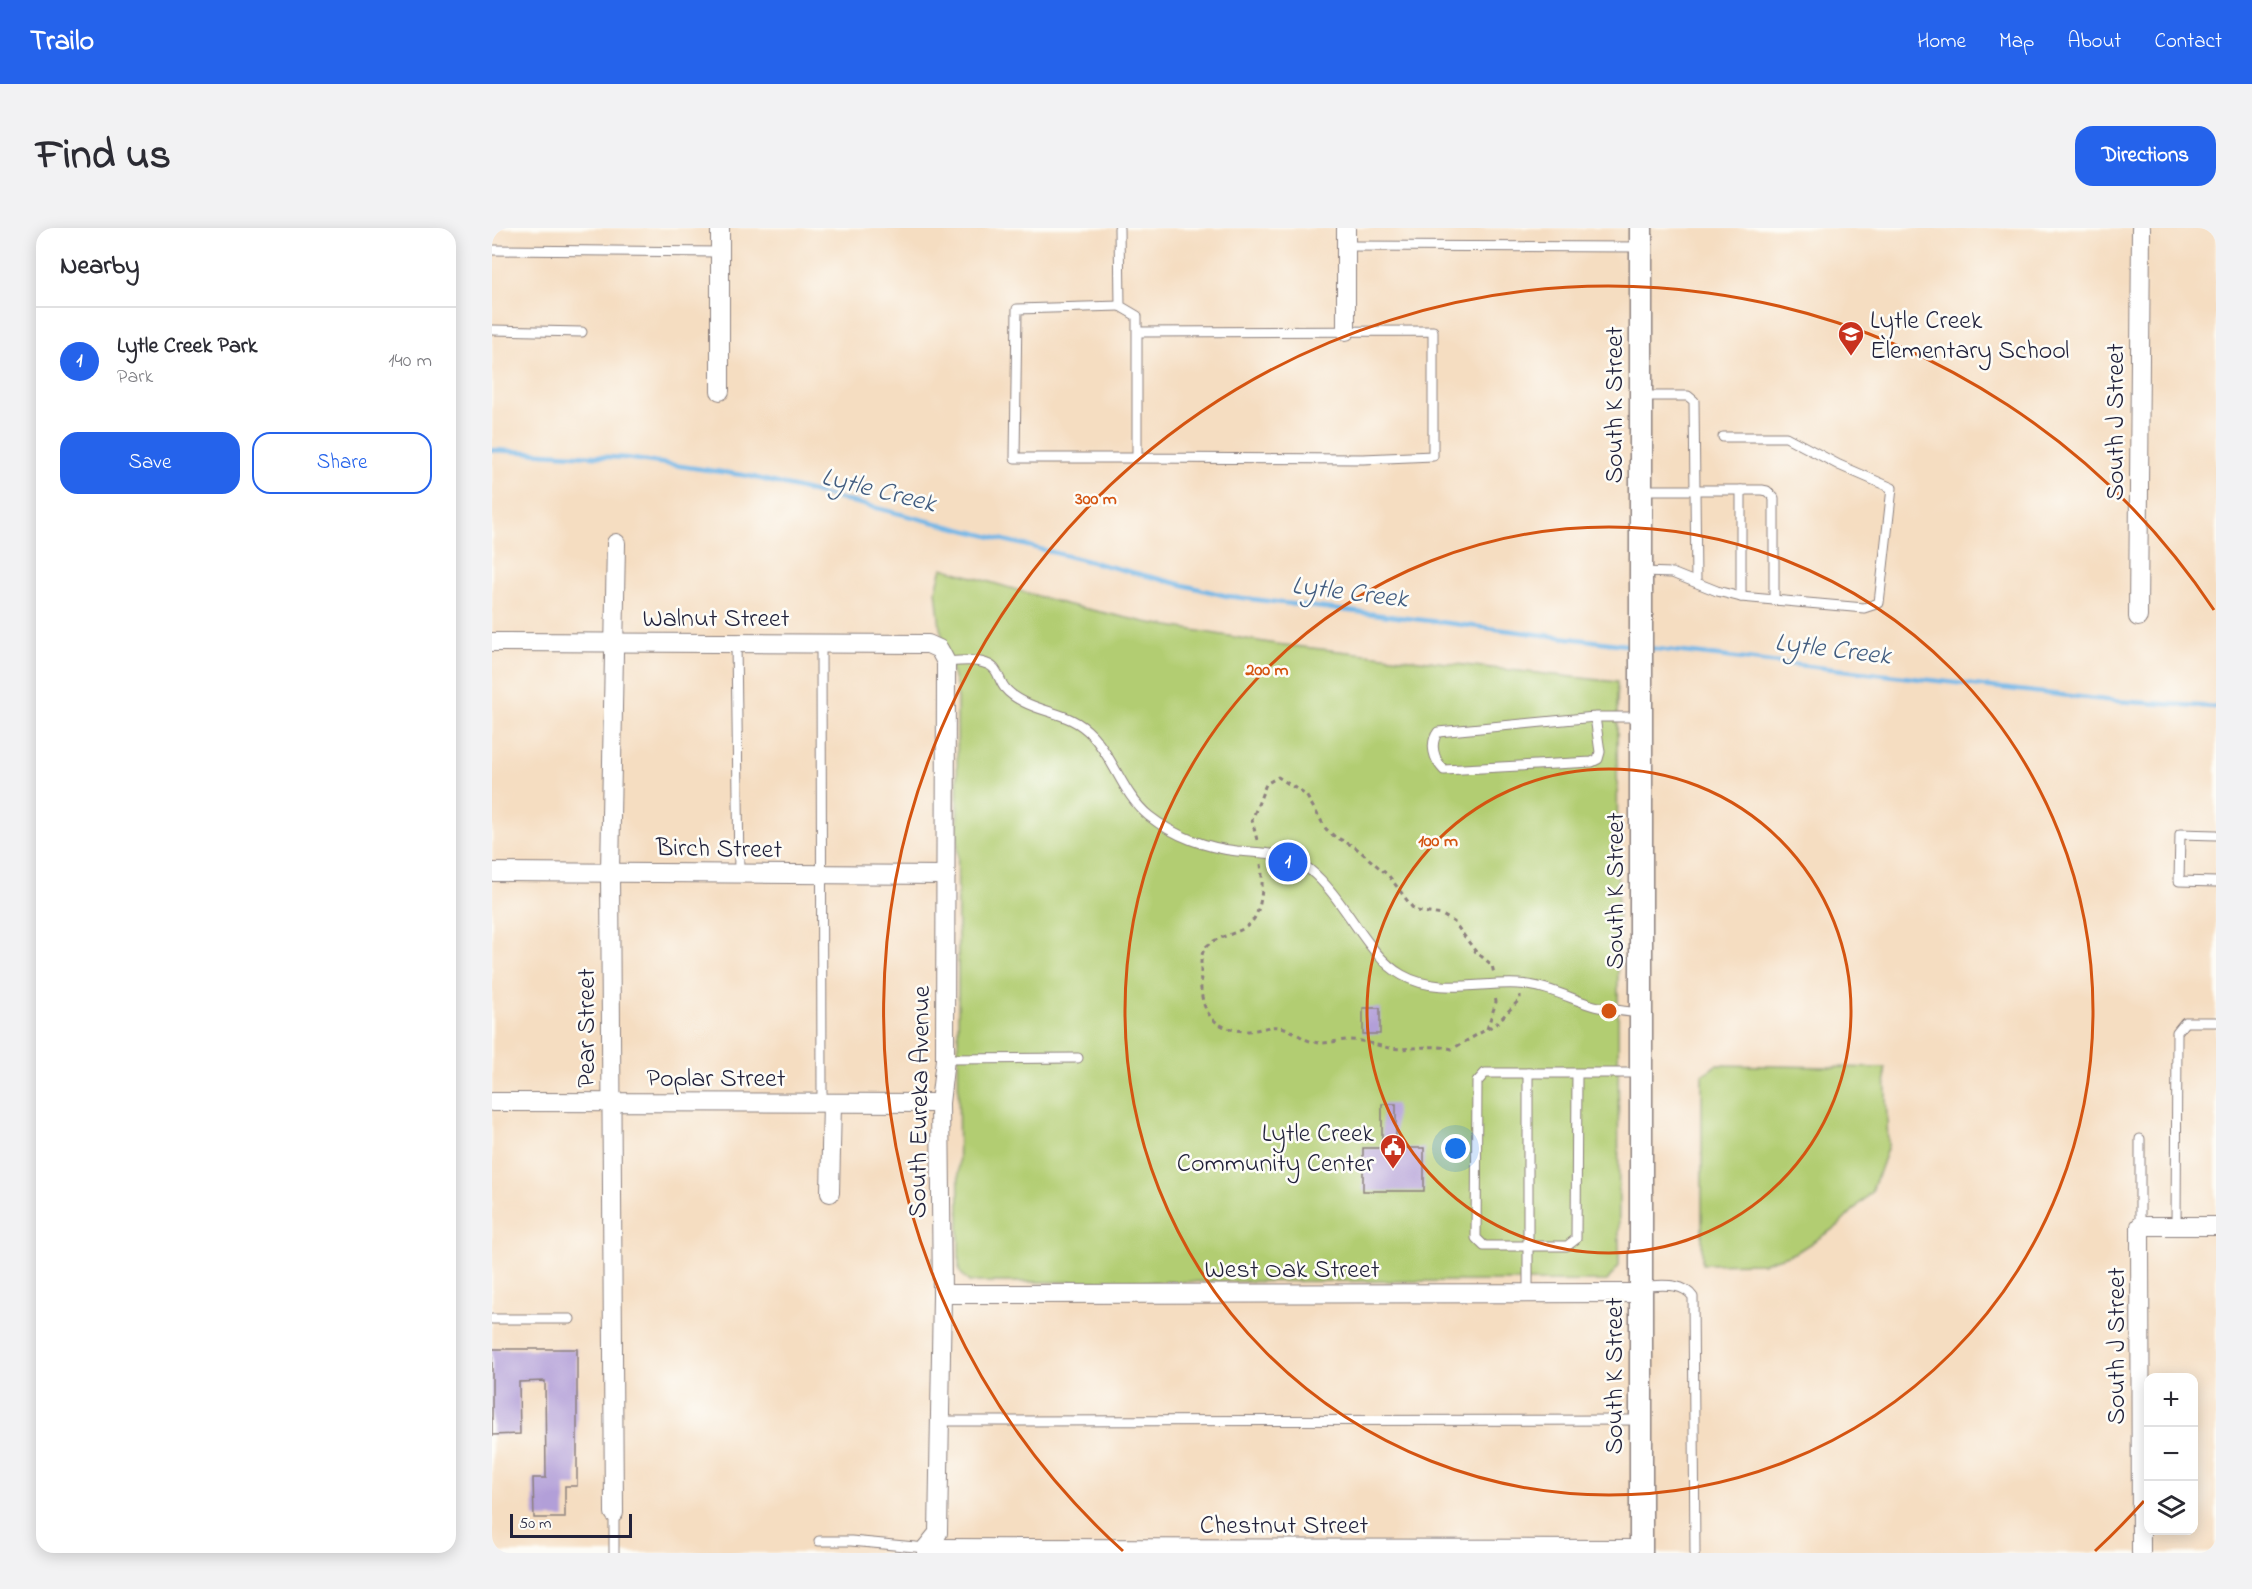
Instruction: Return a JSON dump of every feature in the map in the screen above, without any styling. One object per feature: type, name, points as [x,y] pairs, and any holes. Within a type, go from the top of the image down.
[{"type":"street","points":[[720,228],[720,391]]},
{"type":"street","name":"South J Street","points":[[2138,617],[2141,228]]},
{"type":"street","points":[[1346,237],[1346,331]]},
{"type":"street","name":"South K Street","points":[[1641,238],[1643,1013],[1641,1551]]},
{"type":"street","name":"Pear Street","points":[[614,1513],[610,872],[616,543]]},
{"type":"street","name":"Walnut Street","points":[[492,642],[928,644],[943,656]]},
{"type":"street","name":"South Eureka Avenue","points":[[926,1550],[938,1533],[942,1294],[940,1103],[945,1059],[946,875],[943,656]]},
{"type":"street","name":"Birch Street","points":[[492,872],[946,875]]},
{"type":"street","name":"Poplar Street","points":[[492,1102],[940,1103]]},
{"type":"street","points":[[827,1103],[830,1193]]},
{"type":"street","points":[[2140,1226],[2216,1226]]},
{"type":"street","name":"South J Street","points":[[2140,1226],[2141,1553]]},
{"type":"street","name":"West Oak Street","points":[[942,1294],[1527,1293],[1642,1290]]},
{"type":"street","name":"Chestnut Street","points":[[926,1550],[1641,1551]]},
{"type":"lane","points":[[1119,228],[1120,306]]},
{"type":"lane","points":[[1346,237],[1641,238]]},
{"type":"lane","points":[[492,250],[720,252]]},
{"type":"lane","points":[[1137,332],[1433,331],[1433,456],[1363,459],[1015,458],[1017,309],[1120,306],[1137,316],[1137,332],[1137,458]]},
{"type":"lane","points":[[492,330],[582,332]]},
{"type":"lane","points":[[1642,396],[1688,396],[1694,401],[1696,582]]},
{"type":"lane","points":[[1642,573],[1672,573],[1717,591],[1741,597],[1864,608],[1879,603],[1892,488],[1839,465],[1786,437],[1723,437]]},
{"type":"lane","points":[[1642,490],[1767,491],[1774,498],[1774,600]]},
{"type":"lane","points":[[1741,490],[1741,597]]},
{"type":"lane","points":[[736,643],[739,873]]},
{"type":"lane","points":[[821,644],[822,874],[827,1103]]},
{"type":"lane","points":[[943,656],[989,664],[997,671],[1005,688],[1024,702],[1055,712],[1072,720],[1090,733],[1109,755],[1124,786],[1135,801],[1149,816],[1170,829],[1212,847],[1237,851],[1260,851],[1294,859],[1322,880],[1334,893],[1379,957],[1401,975],[1420,983],[1451,987],[1520,984],[1561,993],[1589,1005],[1643,1013]]},
{"type":"lane","points":[[1595,717],[1600,752],[1599,759],[1592,762],[1444,771],[1433,752],[1434,739],[1438,732],[1595,717],[1642,706]]},
{"type":"lane","points":[[2216,835],[2180,834],[2179,881],[2216,882]]},
{"type":"lane","points":[[2176,1226],[2177,1032],[2185,1022],[2216,1022]]},
{"type":"lane","points":[[945,1059],[1078,1058]]},
{"type":"lane","points":[[1577,1073],[1576,1239],[1567,1246],[1484,1246],[1476,1238],[1477,1082],[1485,1073],[1577,1073],[1642,1073]]},
{"type":"lane","points":[[1527,1293],[1528,1073]]},
{"type":"lane","name":"South J Street","points":[[2140,1138],[2140,1226]]},
{"type":"lane","points":[[1642,1290],[1680,1286],[1688,1289],[1693,1297],[1695,1553]]},
{"type":"lane","points":[[492,1319],[570,1319]]},
{"type":"lane","points":[[940,1421],[1641,1420]]},
{"type":"lane","points":[[614,1513],[614,1553]]},
{"type":"lane","points":[[819,1541],[851,1541],[926,1550]]},
{"type":"path","points":[[1487,1029],[1496,1002],[1492,965],[1476,952],[1454,921],[1442,915],[1418,911],[1412,907],[1389,876],[1355,847],[1326,830],[1306,795],[1278,777],[1266,784],[1252,820],[1260,851],[1263,885],[1254,919],[1242,930],[1211,943],[1202,953],[1201,998],[1207,1014],[1212,1019],[1231,1029],[1243,1031],[1271,1027],[1284,1028],[1315,1042],[1348,1040],[1389,1048],[1437,1045],[1452,1049],[1496,1024],[1520,999],[1520,984]]},
{"type":"green space","points":[[942,568],[1065,604],[1145,622],[1276,644],[1617,682],[1619,1266],[1607,1281],[969,1282],[959,1271],[957,689],[940,628],[936,590]]},
{"type":"green space","points":[[1717,1065],[1885,1068],[1888,1146],[1872,1191],[1838,1226],[1797,1252],[1763,1263],[1702,1264],[1702,1075]]},
{"type":"building","points":[[1363,1008],[1380,1008],[1380,1034],[1363,1034]]},
{"type":"building","name":"Lytle Creek Community Center","points":[[1382,1104],[1396,1104],[1396,1148],[1424,1148],[1424,1191],[1363,1191],[1363,1148],[1382,1148]]},
{"type":"building","points":[[492,1349],[577,1349],[577,1486],[565,1486],[565,1518],[534,1518],[533,1478],[546,1478],[545,1381],[519,1382],[520,1434],[492,1435]]},
{"type":"waterway","name":"Lytle Creek","points":[[492,450],[626,458],[749,476],[1227,596],[1634,646]]},
{"type":"waterway","name":"Lytle Creek","points":[[1648,648],[2114,701],[2216,707]]},
{"type":"place","name":"Lytle Creek Elementary School","points":[[1851,357]]},
{"type":"place","name":"Lytle Creek Park","points":[[1288,862]]},
{"type":"place","name":"Lytle Creek Community Center","points":[[1393,1170]]}]
